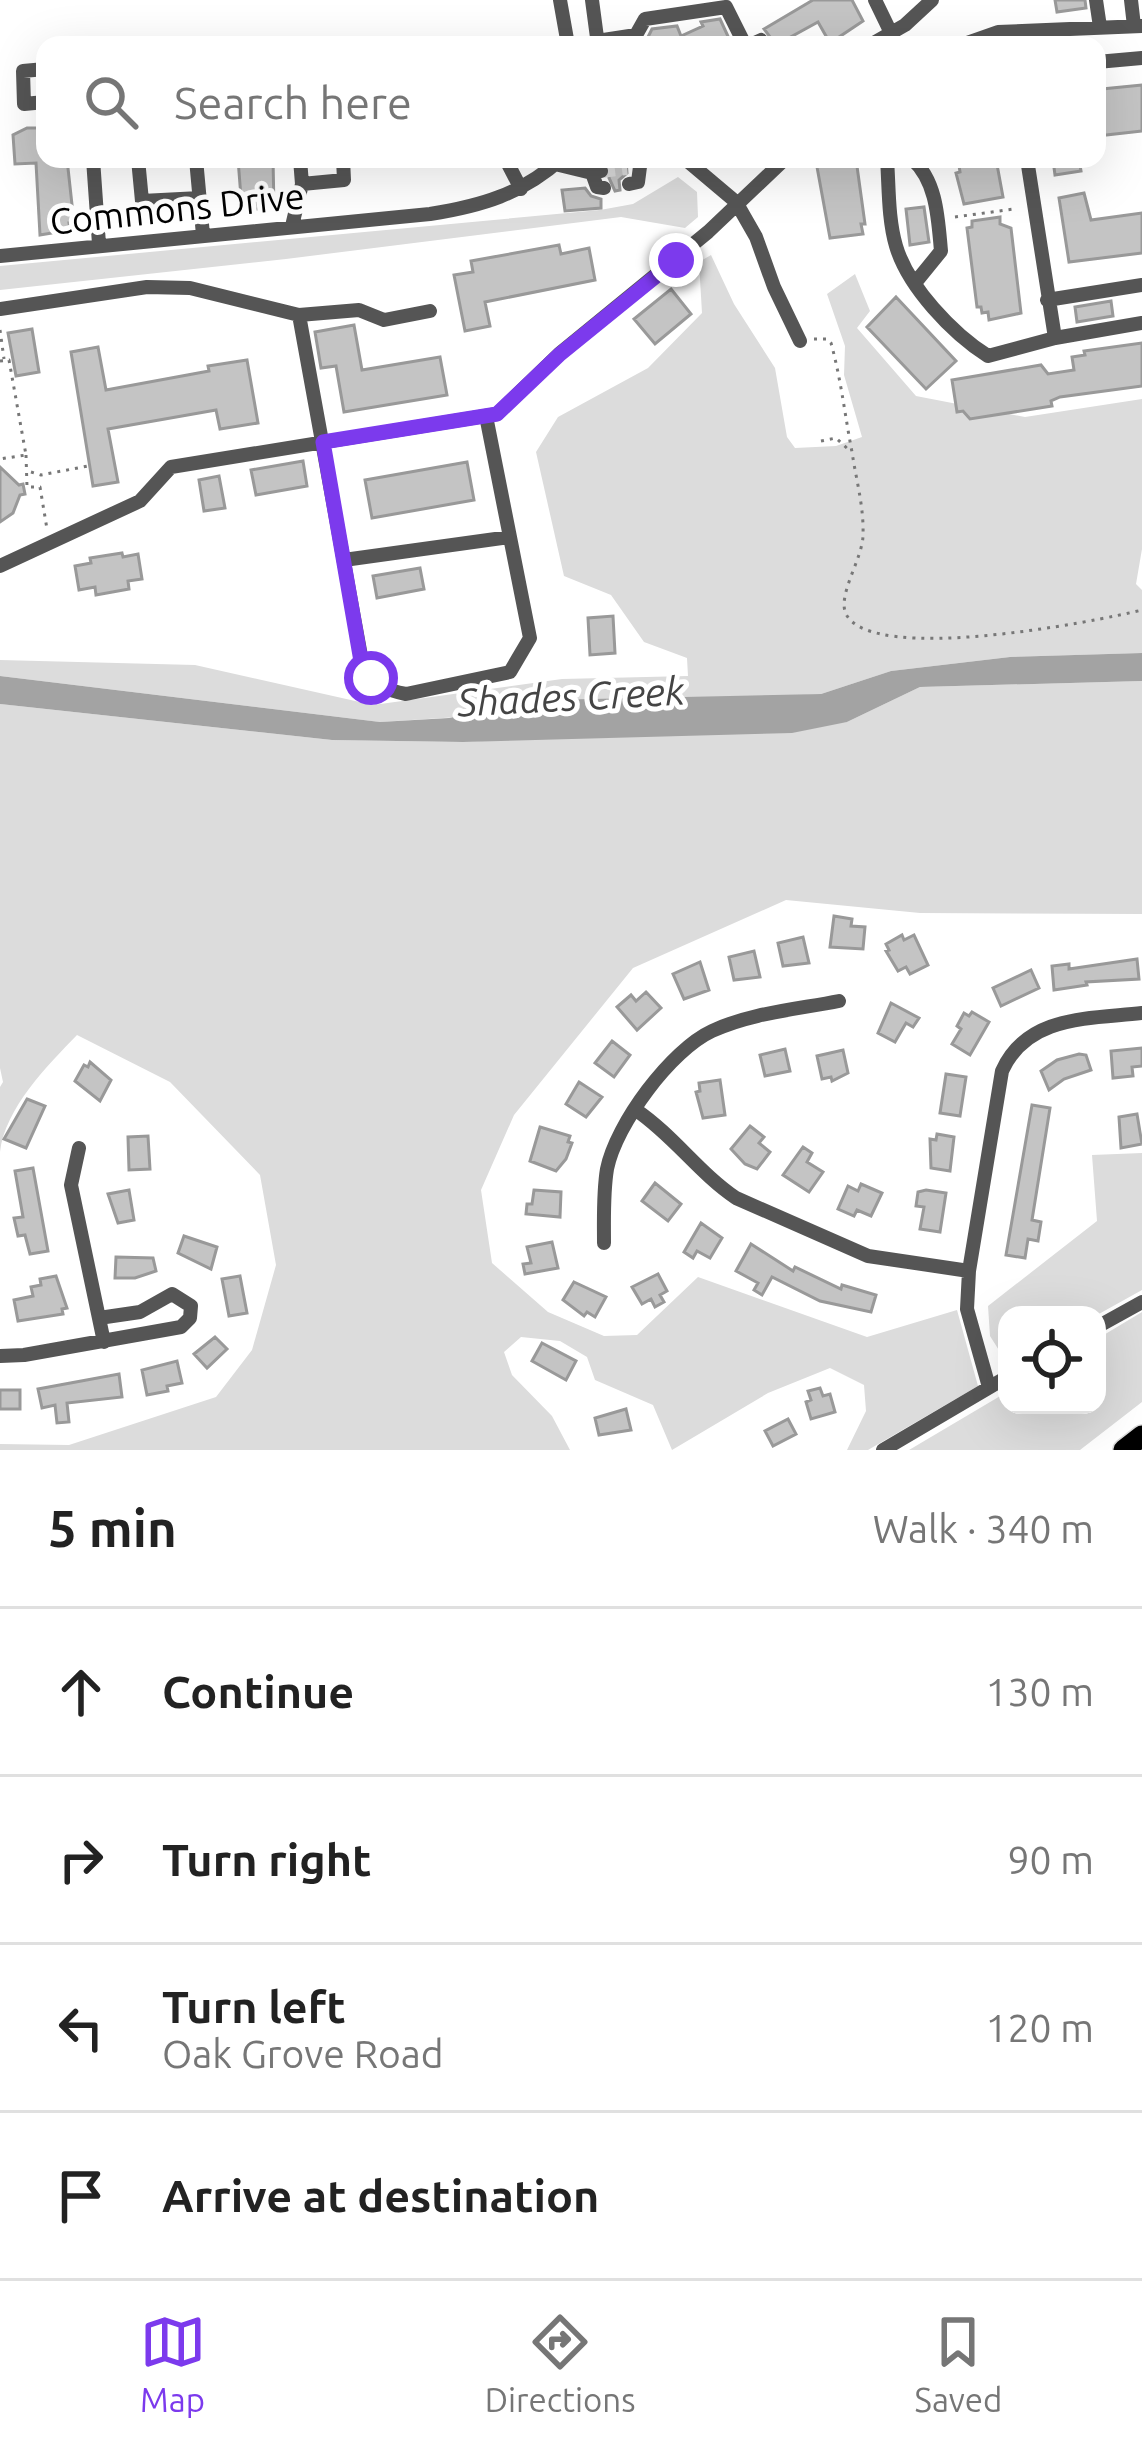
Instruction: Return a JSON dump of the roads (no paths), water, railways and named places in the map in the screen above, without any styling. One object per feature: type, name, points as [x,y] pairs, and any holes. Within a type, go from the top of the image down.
[{"type":"highway","points":[[1124,1450],[1142,1436]]},
{"type":"street","points":[[560,0],[566,36]]},
{"type":"street","points":[[592,0],[597,36]]},
{"type":"street","points":[[875,0],[891,33]]},
{"type":"street","points":[[886,36],[932,0]]},
{"type":"street","points":[[1096,0],[1100,27]]},
{"type":"street","points":[[987,36],[1138,26],[1134,0]]},
{"type":"street","points":[[639,36],[645,19],[726,7],[742,36]]},
{"type":"street","points":[[1106,61],[1142,58]]},
{"type":"street","points":[[36,70],[22,71],[24,104],[36,103]]},
{"type":"street","points":[[94,168],[99,244]]},
{"type":"street","points":[[139,168],[142,201],[200,198]]},
{"type":"street","points":[[197,168],[202,236]]},
{"type":"street","points":[[292,226],[302,184],[301,168]]},
{"type":"street","points":[[302,184],[344,180],[343,168]]},
{"type":"street","points":[[511,168],[521,189]]},
{"type":"street","name":"Commons Drive","points":[[0,256],[430,214],[478,206],[521,189],[550,168]]},
{"type":"street","points":[[598,168],[597,187],[604,188]]},
{"type":"street","points":[[696,168],[736,202],[800,341]]},
{"type":"street","points":[[0,566],[140,501],[171,467],[491,415],[708,232],[774,168]]},
{"type":"street","points":[[888,168],[896,247],[915,283],[971,346],[988,356],[1142,323]]},
{"type":"street","points":[[915,283],[941,251],[937,214],[922,168]]},
{"type":"street","points":[[1028,168],[1055,338]]},
{"type":"street","points":[[1047,300],[1142,285]]},
{"type":"street","points":[[0,309],[147,286],[190,288],[299,314],[359,310],[384,320],[430,310]]},
{"type":"street","points":[[299,314],[362,667],[382,688],[406,694],[510,672],[530,638],[491,415]]},
{"type":"street","points":[[344,560],[510,537]]},
{"type":"street","points":[[604,1243],[608,1168],[617,1139],[674,1059],[704,1035],[729,1024],[839,1001]]},
{"type":"street","points":[[989,1387],[969,1325],[969,1270],[997,1093],[1008,1058],[1028,1037],[1055,1023],[1142,1013]]},
{"type":"street","points":[[636,1111],[679,1143],[717,1186],[736,1198],[868,1256],[969,1270]]},
{"type":"street","points":[[79,1148],[71,1185],[104,1342]]},
{"type":"street","points":[[0,1356],[181,1327],[190,1318],[191,1306],[172,1294],[140,1312],[99,1318]]},
{"type":"street","points":[[1106,1322],[1142,1302]]},
{"type":"street","points":[[883,1450],[998,1382]]},
{"type":"tunnel","points":[[601,171],[627,168]]},
{"type":"water label","name":"Shades Creek","points":[[571,696]]}]
